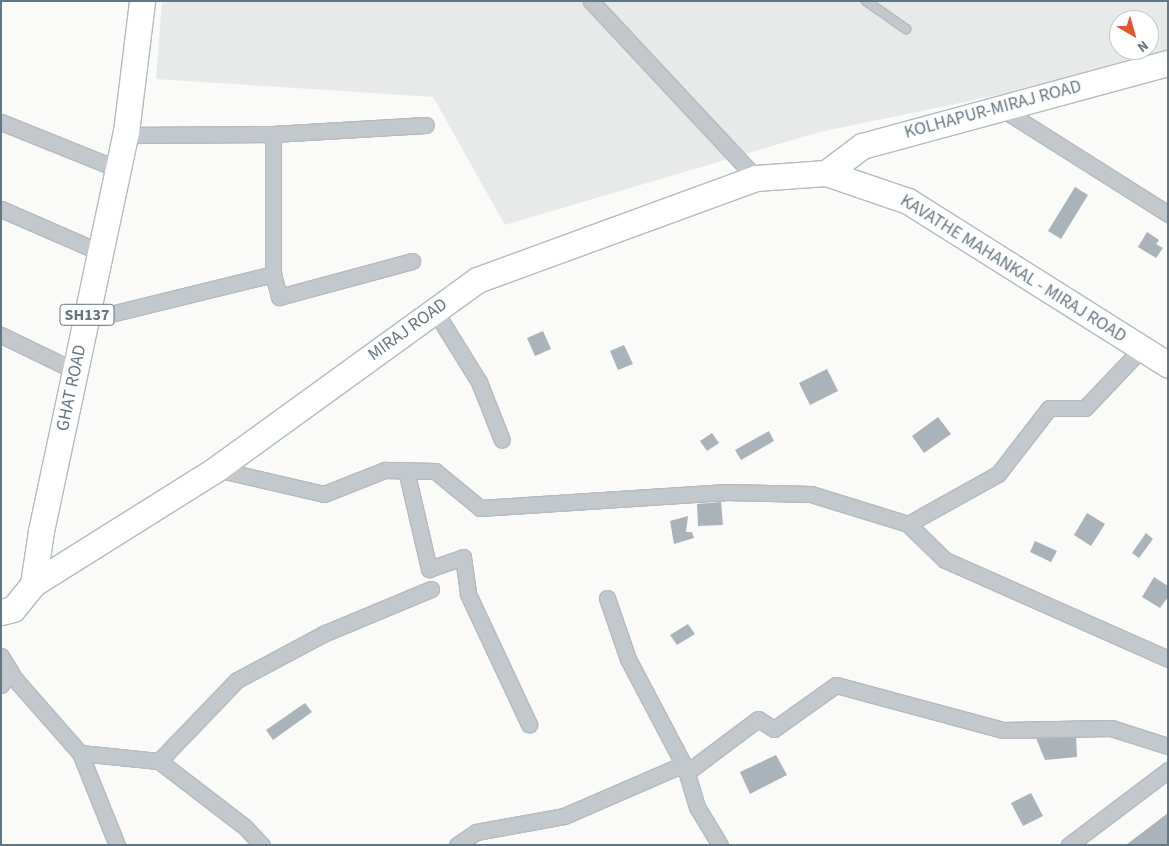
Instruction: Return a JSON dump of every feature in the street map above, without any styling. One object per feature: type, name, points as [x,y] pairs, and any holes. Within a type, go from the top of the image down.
[{"type":"main road","name":"GHAT ROAD","points":[[1,612],[13,609],[33,584],[75,371],[125,135],[142,1]]},
{"type":"main road","name":"KOLHAPUR-MIRAJ ROAD","points":[[826,173],[862,146],[999,107],[1164,67]]},
{"type":"main road","name":"MIRAJ ROAD","points":[[33,584],[216,469],[477,280],[756,178],[826,173]]},
{"type":"main road","name":"KAVATHE MAHANKAL - MIRAJ ROAD","points":[[826,173],[908,201],[1168,365]]},
{"type":"street","points":[[591,1],[756,178]]},
{"type":"street","points":[[999,107],[1168,214]]},
{"type":"street","points":[[1,122],[118,169]]},
{"type":"street","points":[[125,135],[273,134],[426,125]]},
{"type":"street","points":[[273,134],[273,274],[279,297],[412,261]]},
{"type":"street","points":[[1,209],[100,252]]},
{"type":"street","points":[[86,320],[273,274]]},
{"type":"street","points":[[435,311],[480,382],[502,440]]},
{"type":"street","points":[[1,335],[75,371]]},
{"type":"street","points":[[908,524],[998,474],[1049,408],[1085,408],[1142,348]]},
{"type":"street","points":[[216,469],[324,494],[385,470],[435,471],[480,508],[728,492],[811,494],[908,524],[945,560],[1168,659]]},
{"type":"street","points":[[406,470],[429,569],[463,557],[468,594],[529,724]]},
{"type":"street","points":[[158,762],[237,680],[323,634],[430,590]]},
{"type":"street","points":[[607,598],[628,659],[685,767],[697,807],[720,845]]},
{"type":"street","points":[[1,656],[10,671],[80,753],[117,845]]},
{"type":"street","points":[[1,685],[10,671]]},
{"type":"street","points":[[457,845],[476,832],[564,816],[675,768],[694,767],[758,719],[774,729],[836,685],[1003,730],[1112,728],[1168,746]]},
{"type":"street","points":[[80,753],[158,762],[245,827],[262,845]]},
{"type":"street","points":[[1069,845],[1168,770]]},
{"type":"lane","points":[[866,1],[906,29]]},
{"type":"shaded area","points":[[162,1],[1168,1],[1168,60],[820,132],[505,225],[433,97],[156,79]]},
{"type":"building","points":[[1075,187],[1088,195],[1061,239],[1048,231]]},
{"type":"building","points":[[1147,232],[1159,240],[1156,244],[1163,248],[1156,258],[1138,247]]},
{"type":"building","points":[[543,331],[551,349],[535,356],[527,338]]},
{"type":"building","points":[[624,345],[633,364],[618,370],[610,351]]},
{"type":"building","points":[[827,369],[838,391],[810,405],[799,383]]},
{"type":"building","points":[[938,417],[951,434],[924,453],[912,436]]},
{"type":"building","points":[[769,431],[774,441],[741,460],[735,450]]},
{"type":"building","points":[[712,433],[719,443],[707,451],[700,441]]},
{"type":"building","points":[[721,502],[723,525],[698,526],[697,504]]},
{"type":"building","points":[[1087,513],[1105,524],[1091,546],[1074,535]]},
{"type":"building","points":[[688,516],[686,532],[692,532],[694,538],[674,544],[670,521]]},
{"type":"building","points":[[1146,533],[1153,539],[1139,558],[1132,553]]},
{"type":"building","points":[[1035,541],[1057,551],[1051,562],[1030,552]]},
{"type":"building","points":[[1154,577],[1168,586],[1168,597],[1160,608],[1142,597]]},
{"type":"building","points":[[688,624],[695,634],[677,645],[670,635]]},
{"type":"building","points":[[305,703],[312,712],[273,740],[266,730]]},
{"type":"building","points":[[1076,735],[1077,757],[1045,760],[1036,738]]},
{"type":"building","points":[[776,755],[787,775],[750,794],[740,772]]},
{"type":"building","points":[[1031,793],[1043,816],[1023,826],[1011,803]]},
{"type":"building","points":[[1168,813],[1168,845],[1126,845]]}]
